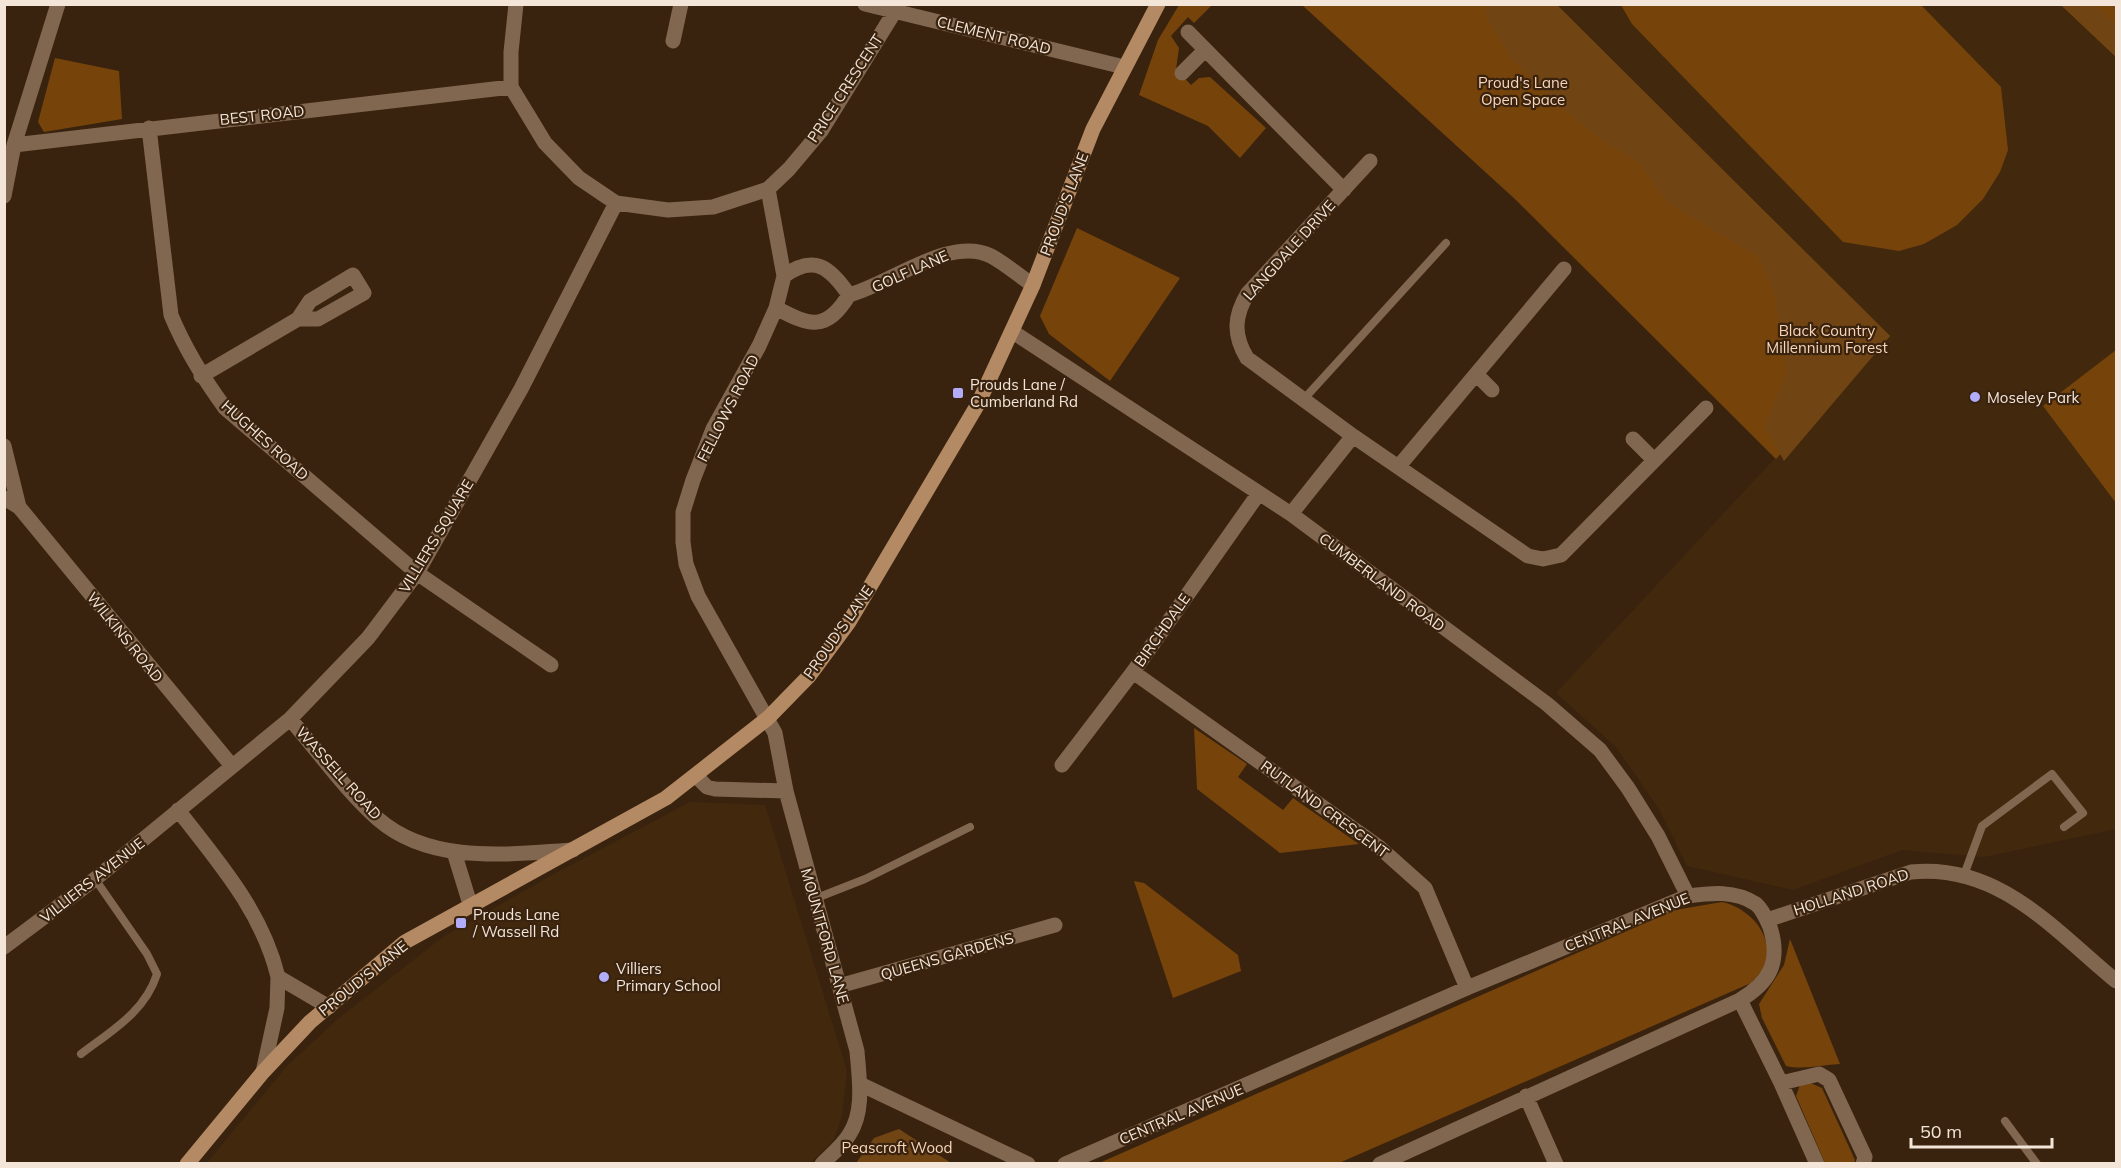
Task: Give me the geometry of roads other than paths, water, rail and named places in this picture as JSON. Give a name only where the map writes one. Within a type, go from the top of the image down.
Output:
[{"type":"street","points":[[4,196],[14,145],[58,4]]},
{"type":"street","name":"PRICE CRESCENT","points":[[516,4],[511,52],[512,87],[545,143],[564,165],[616,203],[668,210],[713,207],[768,189],[821,131],[895,10]]},
{"type":"street","points":[[673,41],[681,4]]},
{"type":"street","name":"CLEMENT ROAD","points":[[865,4],[1124,67]]},
{"type":"street","name":"PROUD'S LANE","points":[[186,1164],[263,1072],[310,1022],[405,942],[470,904],[635,817],[696,776],[768,718],[809,676],[849,622],[973,413],[1013,332],[1094,129],[1158,4]]},
{"type":"street","name":"LANGDALE DRIVE","points":[[1188,32],[1344,190]]},
{"type":"street","points":[[1182,73],[1205,50]]},
{"type":"street","name":"BEST ROAD","points":[[14,145],[512,87]]},
{"type":"street","name":"HUGHES ROAD","points":[[149,128],[171,315],[182,342],[201,376],[225,408],[417,573],[551,664]]},
{"type":"street","name":"LANGDALE DRIVE","points":[[1370,161],[1248,293],[1239,307],[1235,325],[1239,344],[1247,358],[1303,400],[1528,556],[1542,559],[1561,555],[1653,459],[1706,408]]},
{"type":"street","name":"FELLOWS ROAD","points":[[768,189],[783,276],[776,308],[759,346],[713,429],[683,512],[686,564],[698,596],[775,733],[786,791]]},
{"type":"street","name":"VILLIERS SQUARE","points":[[178,810],[290,719],[368,638],[417,573],[521,389],[616,203]]},
{"type":"street","name":"GOLF LANE","points":[[776,308],[800,321],[821,323],[841,309],[849,295],[867,290],[951,252],[967,249],[990,256],[1033,285]]},
{"type":"street","points":[[783,276],[802,266],[817,265],[839,280],[849,295]]},
{"type":"street","points":[[1399,466],[1564,269]]},
{"type":"street","points":[[201,376],[298,319]]},
{"type":"street","name":"CUMBERLAND ROAD","points":[[1013,332],[1291,514],[1547,704],[1600,750],[1628,788],[1658,836],[1688,896]]},
{"type":"street","points":[[1476,374],[1492,390]]},
{"type":"street","points":[[1291,514],[1353,436]]},
{"type":"street","points":[[1633,440],[1653,459]]},
{"type":"street","points":[[4,446],[19,507]]},
{"type":"street","name":"BIRCHDALE","points":[[1062,765],[1133,672],[1259,493]]},
{"type":"street","points":[[4,498],[19,507]]},
{"type":"street","name":"WILKINS ROAD","points":[[19,507],[232,766]]},
{"type":"street","name":"RUTLAND CRESCENT","points":[[1133,672],[1379,847],[1418,879],[1425,888],[1467,988]]},
{"type":"street","name":"WASSELL ROAD","points":[[290,719],[378,819],[415,840],[454,852],[512,854],[573,850]]},
{"type":"street","points":[[696,776],[707,786],[716,789],[786,791]]},
{"type":"street","name":"MOUNTFORD LANE","points":[[786,791],[856,1051],[860,1084],[858,1108],[849,1135],[822,1164]]},
{"type":"street","points":[[178,810],[246,899],[272,951],[278,977],[277,1008],[263,1072]]},
{"type":"street","name":"VILLIERS AVENUE","points":[[4,947],[95,879],[178,810]]},
{"type":"street","points":[[454,852],[470,904]]},
{"type":"street","name":"HOLLAND ROAD","points":[[1767,920],[1911,872],[1933,870],[1965,875],[1982,879],[2009,892],[2116,981]]},
{"type":"street","name":"CENTRAL AVENUE","points":[[1065,1164],[1467,988],[1688,896],[1716,892],[1739,896],[1757,905],[1767,920]]},
{"type":"street","points":[[1380,1164],[1740,1000],[1759,989],[1776,955],[1767,920]]},
{"type":"street","name":"QUEENS GARDENS","points":[[839,986],[1055,925]]},
{"type":"street","points":[[278,977],[329,1007]]},
{"type":"street","points":[[1740,1000],[1781,1083],[1817,1164]]},
{"type":"street","points":[[1781,1083],[1819,1074],[1829,1080],[1865,1157],[1863,1164]]},
{"type":"street","points":[[860,1084],[1028,1164]]},
{"type":"street","points":[[1526,1096],[1556,1164]]},
{"type":"lane","points":[[1303,400],[1446,243]]},
{"type":"lane","points":[[1965,875],[1982,826],[2052,774],[2082,813],[2064,827]]},
{"type":"lane","points":[[814,900],[865,879],[970,827]]},
{"type":"lane","points":[[81,1054],[138,1010],[157,974],[147,954],[95,879]]},
{"type":"lane","points":[[2005,1121],[2037,1164]]},
{"type":"place","name":"Prouds Lane / Cumberland Rd","points":[[958,393]]},
{"type":"place","name":"Moseley Park","points":[[1975,397]]},
{"type":"place","name":"Prouds Lane / Wassell Rd","points":[[461,923]]},
{"type":"place","name":"Villiers Primary School","points":[[604,977]]},
{"type":"park label","name":"Proud's Lane Open Space","points":[[1523,90]]},
{"type":"park label","name":"Black Country Millennium Forest","points":[[1827,338]]},
{"type":"park label","name":"Peascroft Wood","points":[[897,1147]]}]
